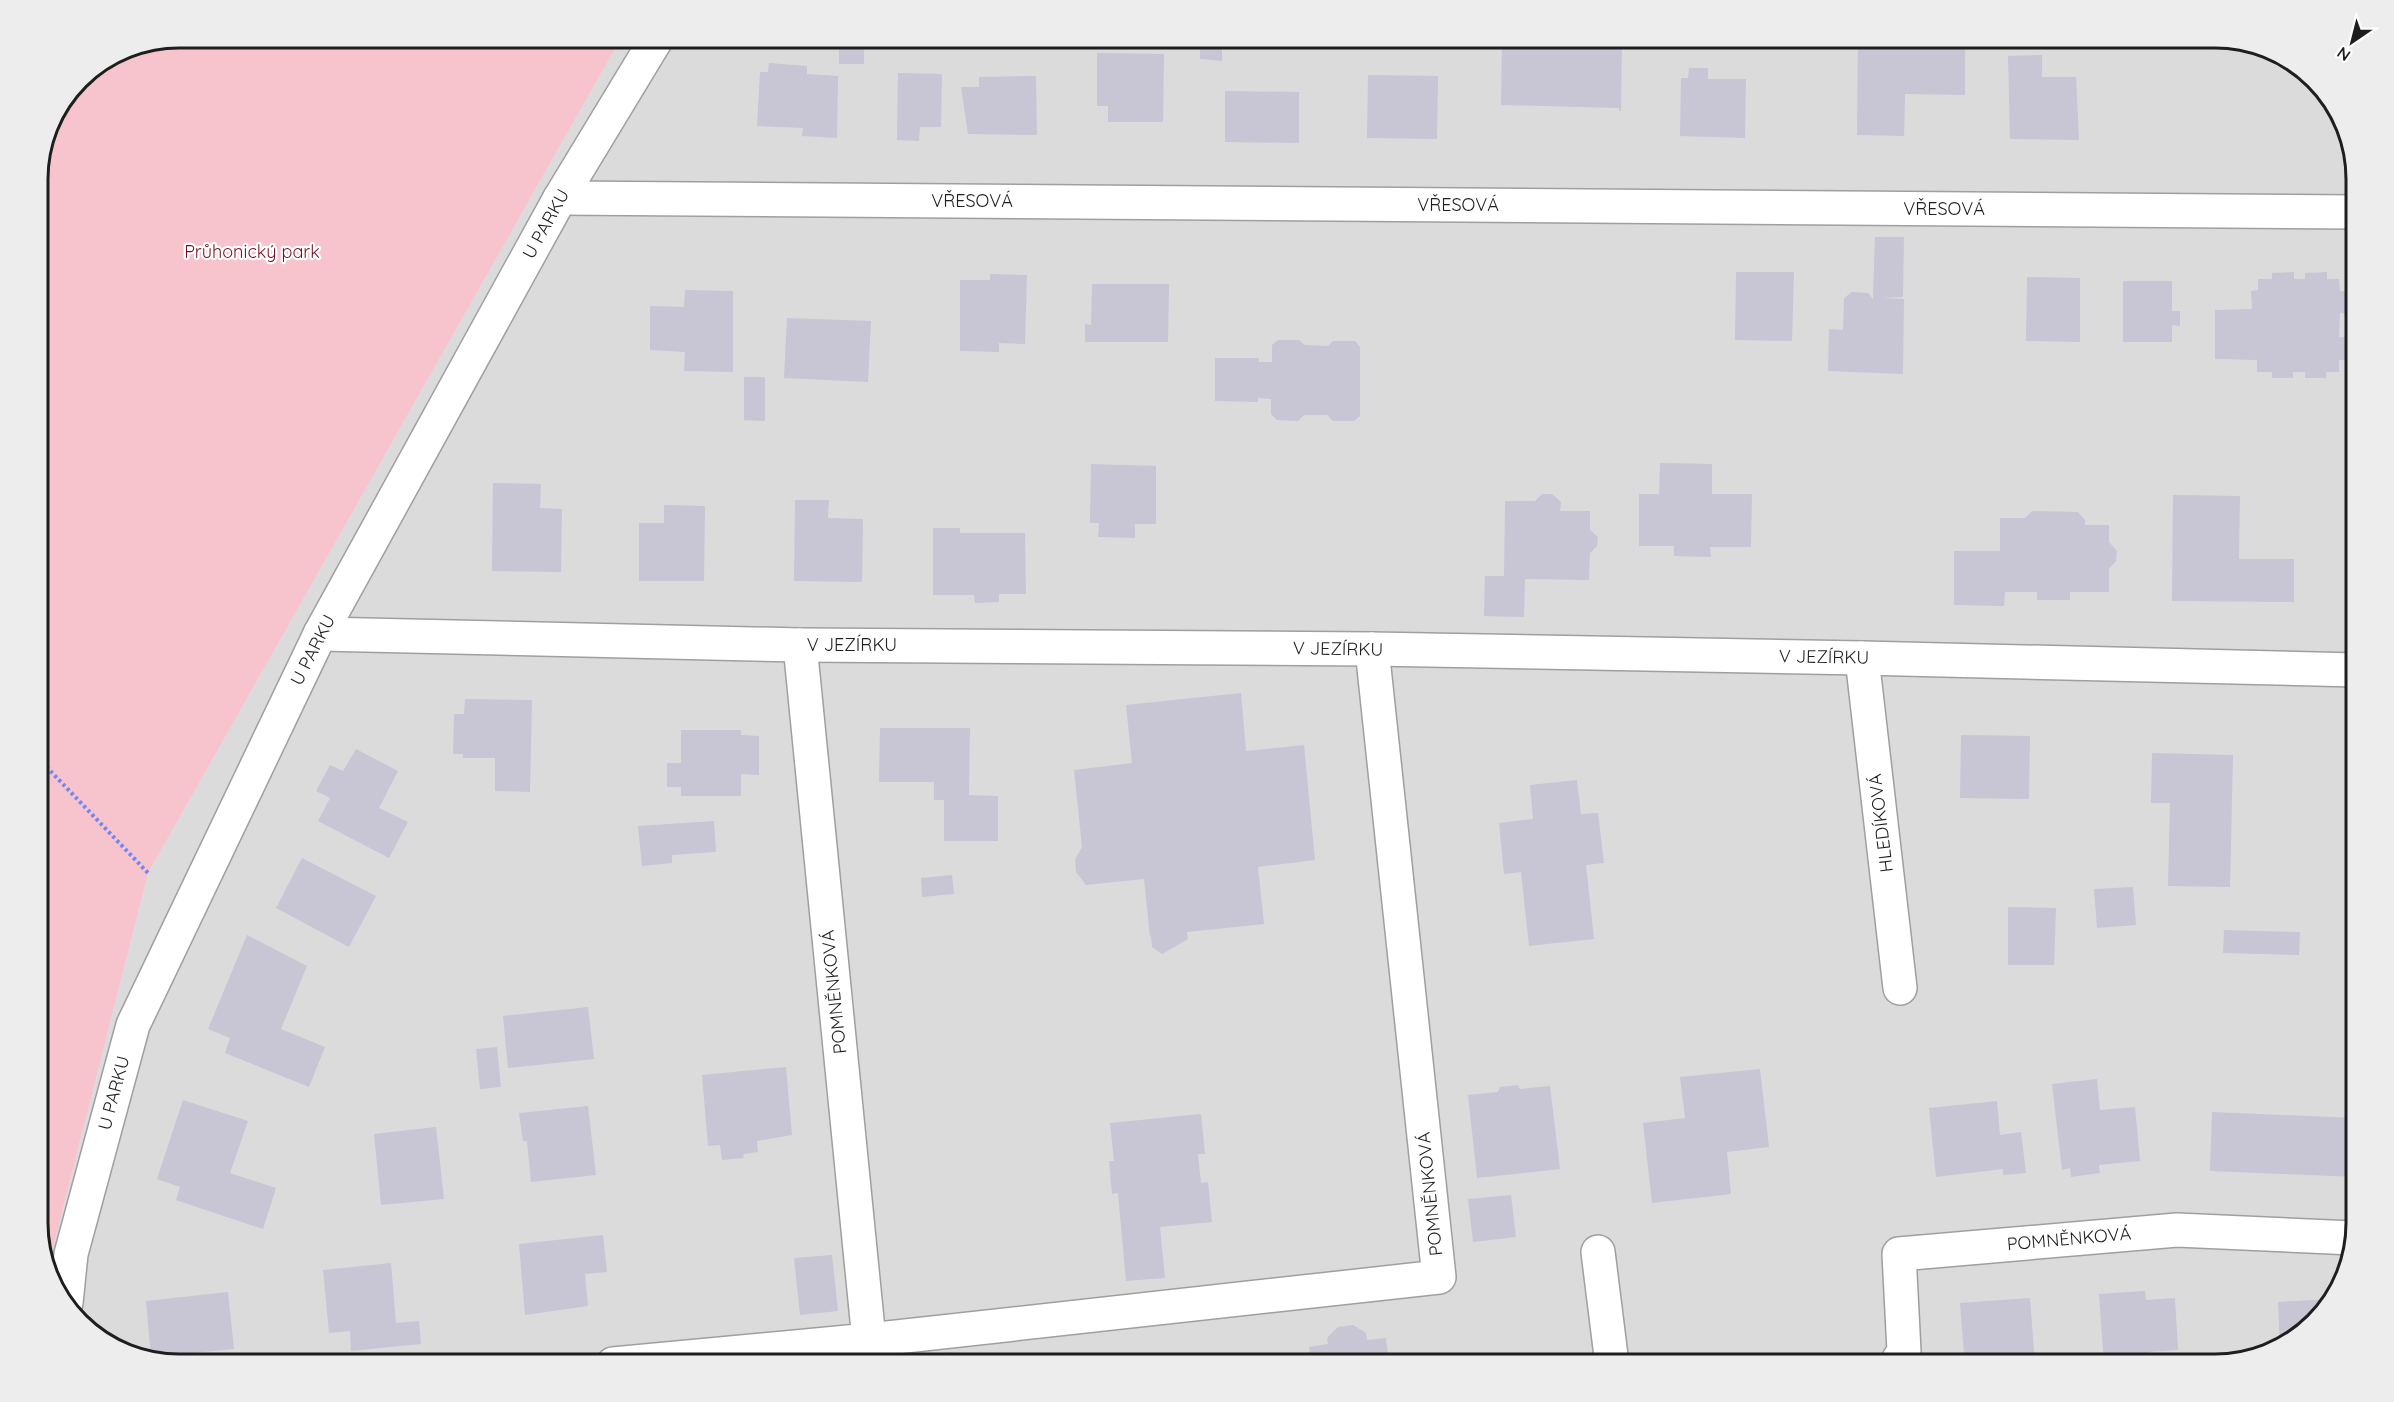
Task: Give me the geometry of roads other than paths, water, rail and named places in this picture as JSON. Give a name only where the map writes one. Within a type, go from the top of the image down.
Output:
[{"type":"street","name":"U PARKU","points":[[67,1291],[71,1254],[133,1025],[320,634],[560,198],[651,48]]},
{"type":"street","name":"VŘESOVÁ","points":[[560,198],[2346,212]]},
{"type":"street","name":"V JEZÍRKU","points":[[320,634],[800,645],[1372,649],[2346,670]]},
{"type":"street","name":"POMNĚNKOVÁ","points":[[800,645],[869,1340]]},
{"type":"street","name":"POMNĚNKOVÁ","points":[[726,1354],[1439,1277],[1372,649]]},
{"type":"street","name":"HLEDÍKOVÁ","points":[[1862,658],[1900,988]]},
{"type":"street","name":"POMNĚNKOVÁ","points":[[1902,1354],[1904,1351],[1899,1254],[2177,1230],[2345,1239]]},
{"type":"street","points":[[1598,1252],[1611,1354]]},
{"type":"park label","name":"Průhonický park","points":[[252,252]]}]
